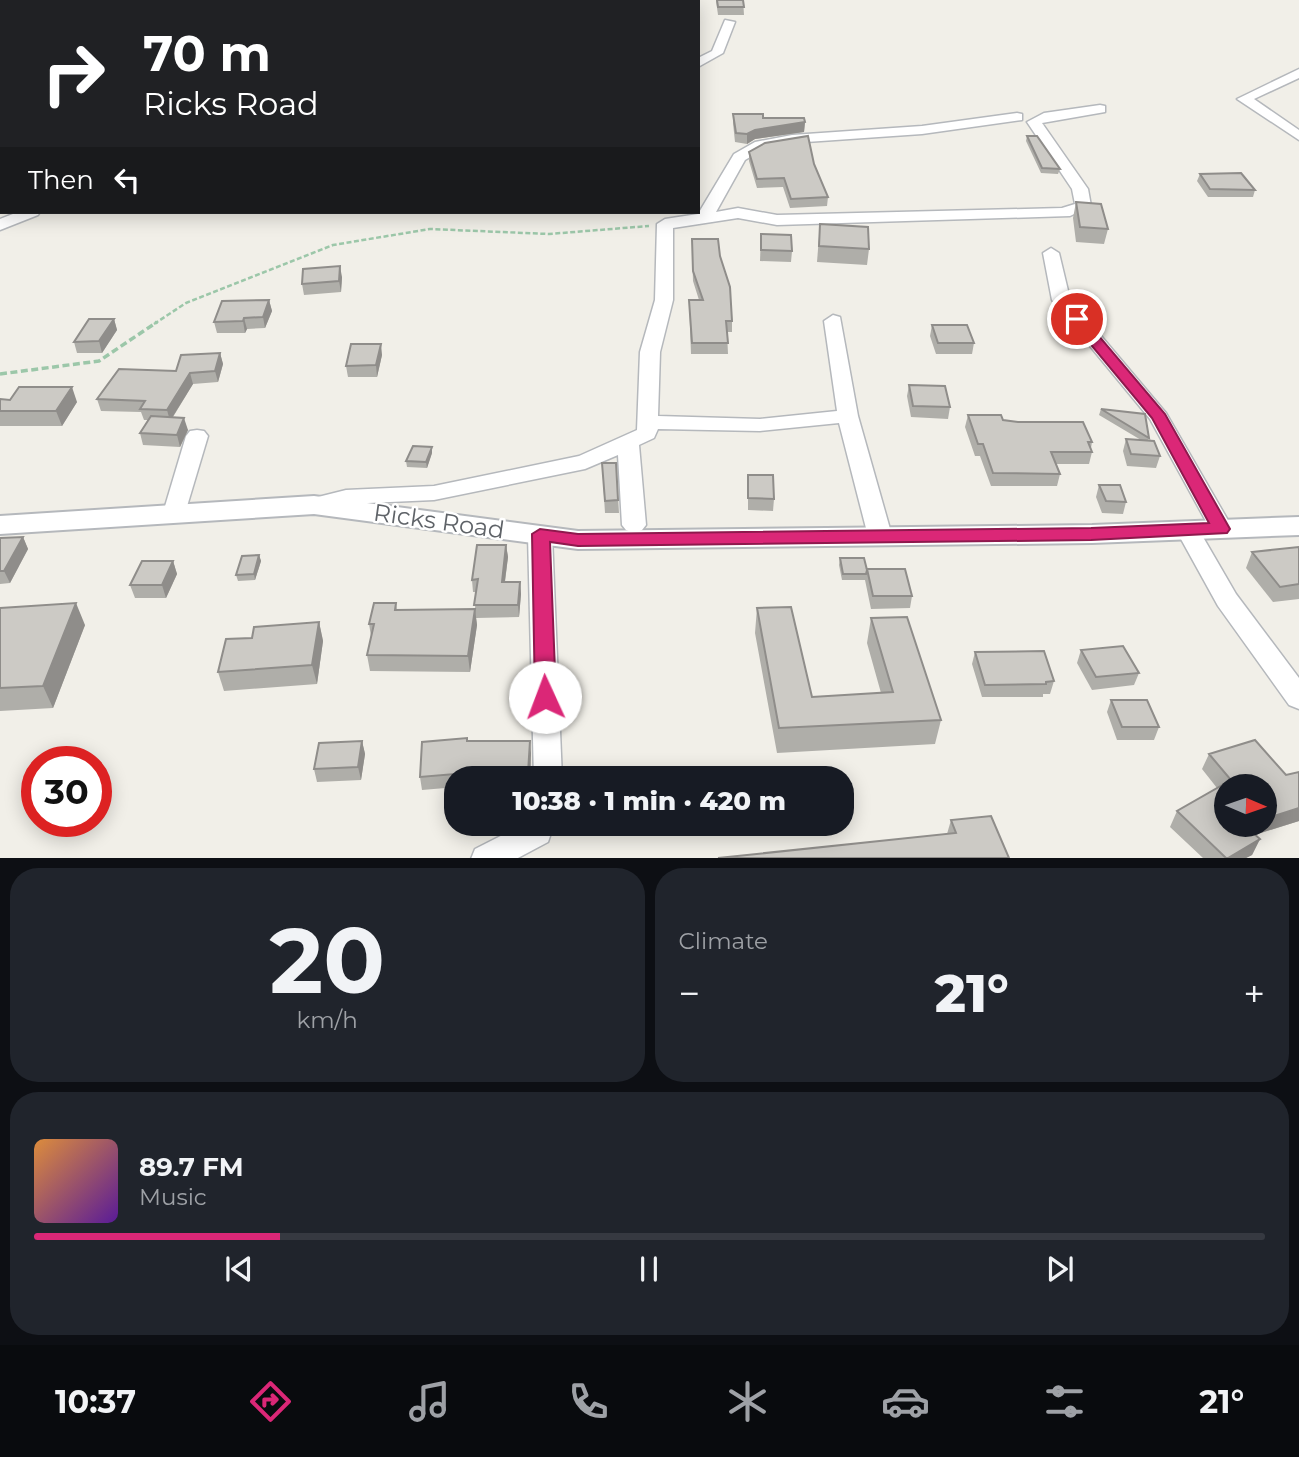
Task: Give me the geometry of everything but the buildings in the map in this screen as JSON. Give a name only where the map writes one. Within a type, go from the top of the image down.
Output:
[{"type":"street","points":[[3,0],[48,0]]},
{"type":"street","points":[[68,0],[76,0]]},
{"type":"street","points":[[700,62],[717,52],[729,22]]},
{"type":"street","points":[[1299,73],[1244,99],[1299,136]]},
{"type":"street","points":[[314,505],[346,497],[446,490],[585,462],[647,433],[650,352],[664,300],[665,224],[738,213],[777,220],[895,215],[1064,213],[1083,206],[1080,189],[1034,122],[1044,117],[1100,108]]},
{"type":"street","points":[[704,218],[739,157],[760,145],[792,139],[922,130],[1017,117]]},
{"type":"street","points":[[0,225],[27,214]]},
{"type":"street","points":[[1051,253],[1061,300],[1159,417],[1221,529]]},
{"type":"street","points":[[833,321],[848,416],[880,536]]},
{"type":"street","points":[[647,422],[760,425],[848,416]]},
{"type":"street","points":[[174,513],[197,436]]},
{"type":"street","points":[[628,442],[634,525]]},
{"type":"street","name":"Ricks Road","points":[[0,524],[314,505],[578,540],[1299,526]]},
{"type":"street","points":[[1188,530],[1227,600],[1299,698]]},
{"type":"street","points":[[540,534],[548,766]]},
{"type":"street","points":[[488,858],[529,836]]},
{"type":"path","points":[[0,374],[99,361],[186,303],[333,245],[430,229],[549,234],[665,224]]},
{"type":"route","points":[[545,697],[540,534],[578,540],[1091,534],[1221,529],[1159,417],[1077,319]]}]
